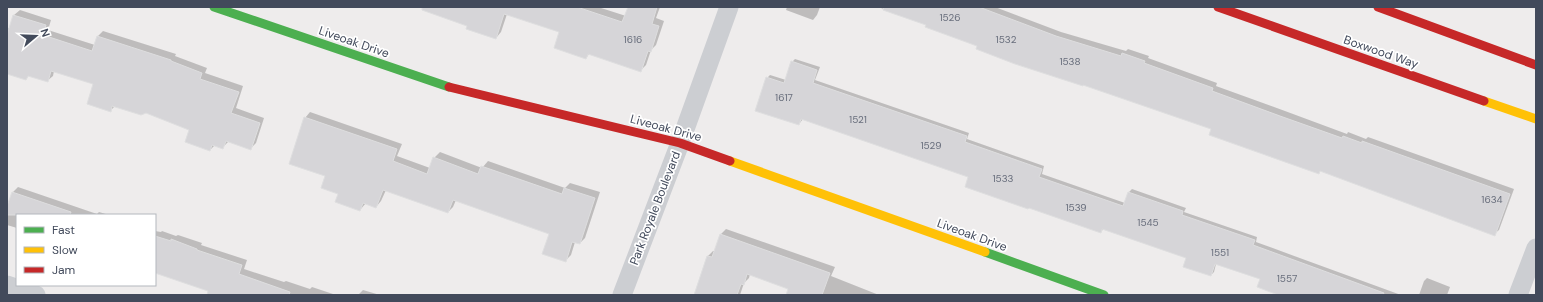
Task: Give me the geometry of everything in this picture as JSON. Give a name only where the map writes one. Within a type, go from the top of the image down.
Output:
[{"type":"main road","name":"Liveoak Drive","points":[[214,7],[445,86],[680,143],[1104,295]]},
{"type":"main road","name":"Boxwood Way","points":[[1218,7],[1536,119]]},
{"type":"main road","points":[[1378,7],[1536,65]]},
{"type":"street","name":"Park Royale Boulevard","points":[[622,295],[680,143],[729,7]]},
{"type":"street","points":[[1518,295],[1536,248]]},
{"type":"street","points":[[7,285],[36,295]]},
{"type":"building","points":[[422,7],[577,7],[622,22],[628,7],[657,7],[652,24],[659,26],[651,52],[648,51],[641,72],[588,54],[586,59],[554,48],[559,32],[504,14],[496,39],[466,29],[467,26],[422,10]]},
{"type":"building","points":[[884,7],[979,7],[1056,36],[1121,56],[1122,53],[1145,61],[1144,63],[1213,88],[1212,91],[1280,116],[1342,138],[1343,136],[1362,143],[1362,141],[1510,194],[1495,236],[1320,171],[1319,174],[1209,135],[1211,129],[1083,85],[1015,64],[976,49],[977,46],[925,27],[926,25],[883,10]]},
{"type":"building","points":[[13,15],[46,25],[43,35],[92,51],[97,36],[171,60],[202,73],[200,79],[239,92],[231,113],[260,123],[251,150],[226,141],[223,149],[212,145],[210,151],[185,142],[189,130],[146,113],[141,115],[112,106],[111,112],[87,104],[93,84],[51,71],[48,82],[28,76],[26,80],[7,74],[7,35]]},
{"type":"building","points":[[791,61],[817,70],[813,83],[967,136],[965,142],[1042,169],[1039,177],[1123,206],[1128,192],[1183,211],[1182,215],[1255,240],[1253,245],[1384,293],[1383,295],[1278,295],[1257,287],[1260,279],[1215,264],[1211,276],[1183,267],[1186,258],[1102,229],[1101,233],[965,187],[968,177],[801,119],[799,125],[755,111],[766,77],[784,83]]},
{"type":"building","points":[[304,117],[397,149],[393,161],[427,174],[433,157],[478,174],[481,166],[562,194],[564,188],[595,198],[580,244],[572,242],[566,262],[542,254],[549,234],[453,200],[448,213],[383,190],[376,208],[363,203],[360,211],[335,202],[338,194],[321,188],[325,176],[289,164]]},
{"type":"building","points":[[12,192],[71,212],[70,214],[7,215],[7,206]]},
{"type":"building","points":[[720,234],[830,273],[822,295],[786,295],[788,289],[747,274],[744,285],[741,284],[737,295],[694,295],[707,256],[712,257]]},
{"type":"building","points":[[156,236],[171,241],[171,239],[197,250],[242,265],[239,274],[290,292],[289,295],[207,295],[208,291],[156,273]]},
{"type":"traffic: fast","points":[[214,7],[449,87]]},
{"type":"traffic: fast","points":[[985,252],[1104,295]]},
{"type":"traffic: slow","points":[[1484,101],[1536,119]]},
{"type":"traffic: slow","points":[[730,161],[985,252]]},
{"type":"traffic: jam","points":[[1218,7],[1484,101]]},
{"type":"traffic: jam","points":[[1378,7],[1536,65]]},
{"type":"traffic: jam","points":[[449,87],[680,143],[730,161]]}]
